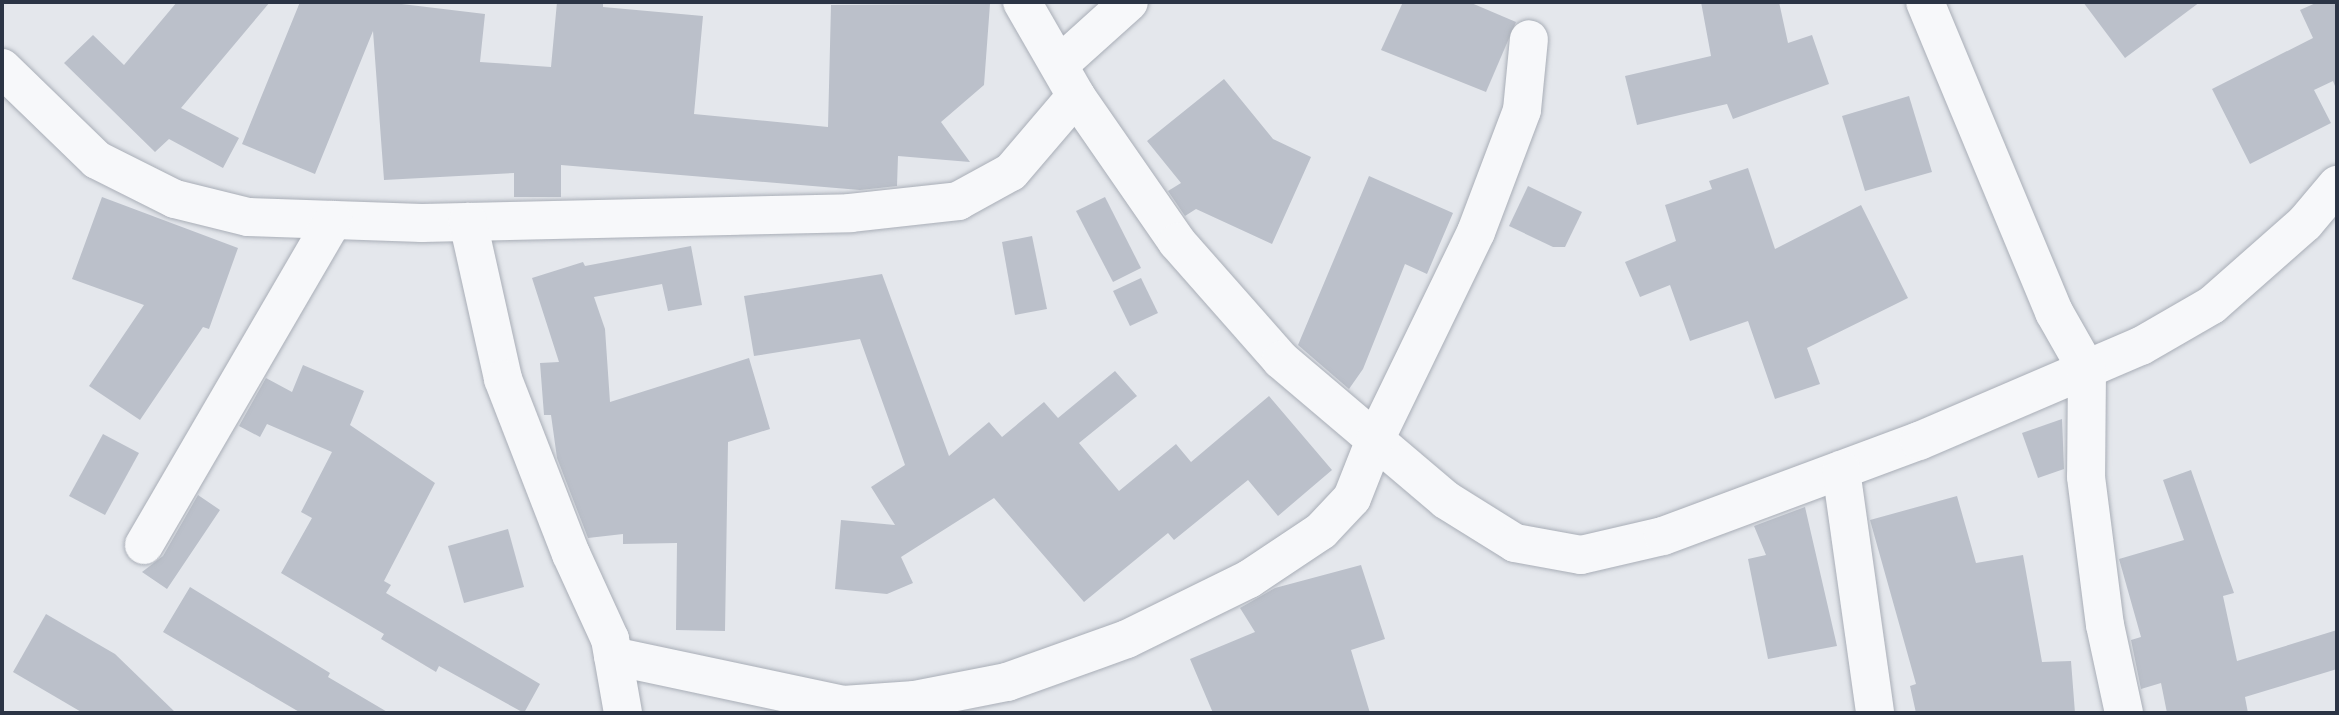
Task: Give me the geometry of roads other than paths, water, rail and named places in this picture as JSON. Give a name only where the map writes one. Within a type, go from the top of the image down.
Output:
[{"type":"street","points":[[1022,2],[1068,80],[1177,242],[1281,360],[1446,500],[1515,543],[1581,555],[1663,536],[1840,470],[2141,346],[2212,305],[2336,196]]},
{"type":"street","points":[[2,68],[97,160],[175,200],[248,217],[468,222],[850,213],[958,201],[1011,172],[1068,80],[1129,2]]},
{"type":"street","points":[[1925,2],[2054,312],[2087,370],[2086,477],[2105,625],[2124,713]]},
{"type":"street","points":[[613,656],[843,705],[915,700],[1007,682],[1127,639],[1249,579],[1321,531],[1352,498],[1375,440],[1476,232],[1522,110],[1529,39]]},
{"type":"street","points":[[144,545],[333,220]]},
{"type":"street","points":[[468,222],[503,379],[613,656],[623,713]]},
{"type":"street","points":[[1840,470],[1875,713]]}]
